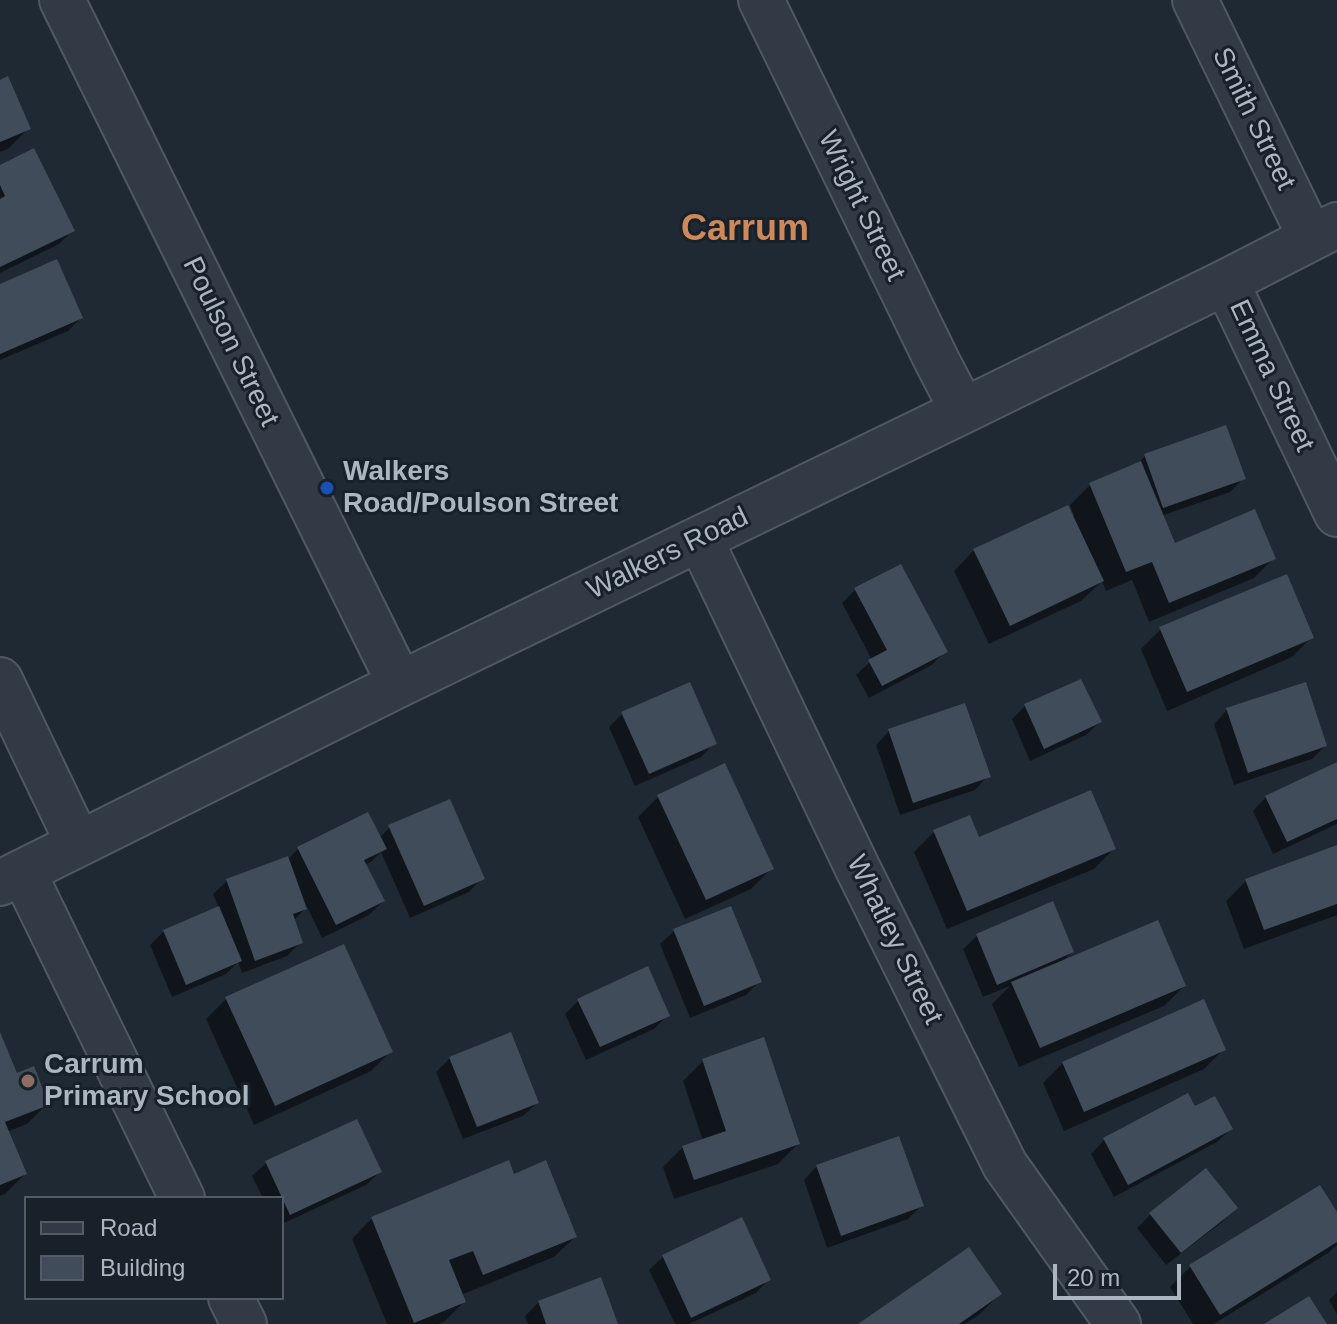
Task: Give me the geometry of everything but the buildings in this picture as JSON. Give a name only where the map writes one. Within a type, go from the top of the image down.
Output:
[{"type":"street","name":"Poulson Street","points":[[62,0],[400,684]]},
{"type":"street","name":"Wright Street","points":[[761,0],[963,411]]},
{"type":"street","name":"Smith Street","points":[[1195,0],[1324,231]]},
{"type":"street","name":"Walkers Road","points":[[12,878],[1324,231]]},
{"type":"street","name":"Emma Street","points":[[1226,282],[1337,514]]},
{"type":"street","name":"Whatley Street","points":[[700,539],[858,869],[1005,1165],[1118,1324]]},
{"type":"street","points":[[0,680],[78,843]]},
{"type":"street","points":[[12,878],[181,1196]]},
{"type":"street","points":[[232,1300],[244,1324]]},
{"type":"place","name":"Walkers Road/Poulson Street","points":[[327,488]]},
{"type":"place","name":"Carrum Primary School","points":[[28,1081]]},
{"type":"district","name":"Carrum","points":[[745,230]]}]
